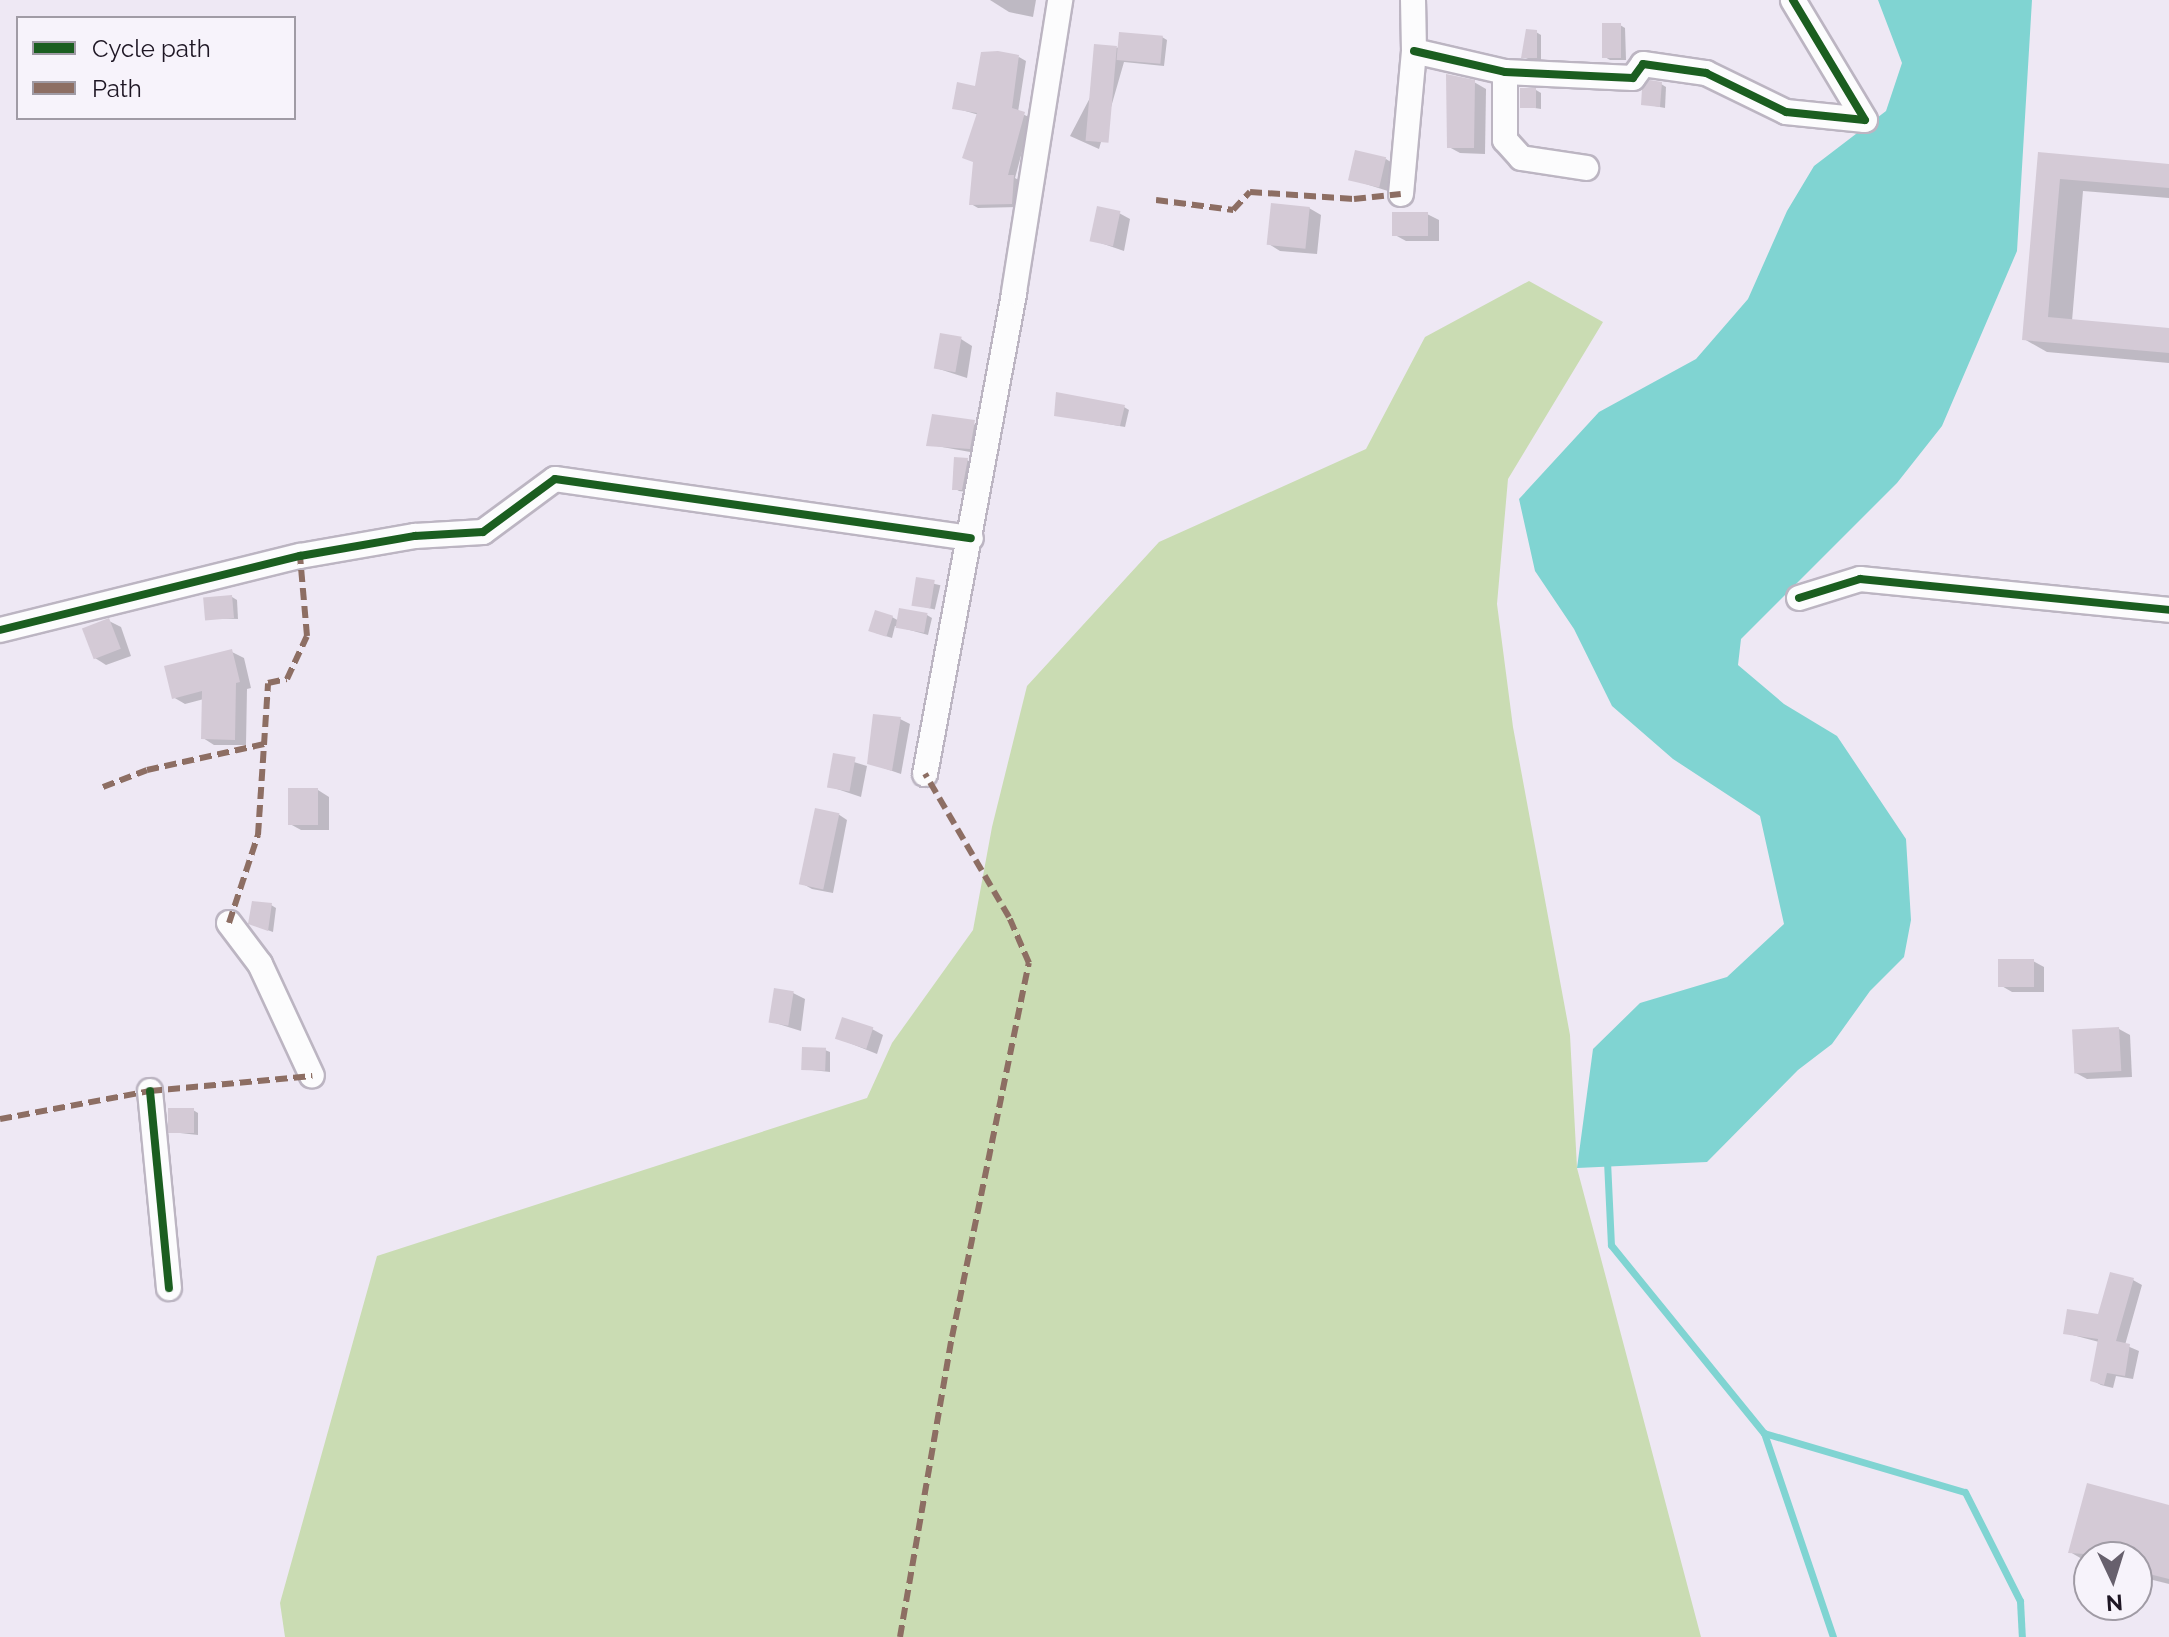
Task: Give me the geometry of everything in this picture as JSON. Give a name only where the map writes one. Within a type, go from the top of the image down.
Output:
[{"type":"street","points":[[925,774],[971,538],[1060,0]]},
{"type":"street","points":[[1401,194],[1414,51],[1413,0]]},
{"type":"street","points":[[1414,51],[1505,72],[1633,78],[1643,64],[1706,73],[1786,112],[1865,120],[1793,0]]},
{"type":"street","points":[[1505,72],[1505,140],[1521,158],[1586,168]]},
{"type":"street","points":[[0,630],[300,556],[415,536],[483,532],[555,479],[971,538]]},
{"type":"street","points":[[1799,598],[1860,579],[2169,610]]},
{"type":"street","points":[[229,923],[260,964],[312,1076]]},
{"type":"street","points":[[150,1091],[169,1288]]},
{"type":"shaded area","points":[[1878,0],[2032,0],[2017,251],[1942,426],[1897,483],[1741,639],[1738,665],[1784,704],[1837,736],[1906,839],[1911,920],[1904,957],[1870,991],[1832,1044],[1798,1070],[1707,1162],[1577,1168],[1593,1049],[1640,1003],[1727,977],[1784,924],[1760,816],[1673,759],[1612,706],[1574,629],[1535,571],[1519,499],[1599,412],[1696,359],[1748,299],[1787,211],[1814,166],[1886,111],[1902,63]]},
{"type":"shaded area","points":[[1529,281],[1603,322],[1508,479],[1497,604],[1513,727],[1570,1035],[1577,1168],[1701,1637],[285,1637],[280,1603],[377,1256],[867,1098],[892,1043],[973,930],[992,827],[1027,686],[1159,542],[1366,449],[1425,337]]},
{"type":"building","points":[[1602,23],[1621,23],[1621,58],[1602,58]]},
{"type":"building","points":[[1526,29],[1537,30],[1537,58],[1521,58]]},
{"type":"building","points":[[1119,32],[1163,36],[1160,64],[1117,60]]},
{"type":"building","points":[[1094,44],[1117,46],[1108,143],[1086,141]]},
{"type":"building","points":[[981,52],[1019,55],[1012,108],[1025,112],[1008,175],[1014,175],[1012,204],[969,205],[973,162],[962,158],[977,113],[952,109],[957,82],[975,86]]},
{"type":"building","points":[[1446,74],[1475,80],[1474,148],[1447,148]]},
{"type":"building","points":[[1650,80],[1662,82],[1660,107],[1641,105],[1642,89]]},
{"type":"building","points":[[1520,88],[1536,88],[1536,108],[1520,108]]},
{"type":"building","points":[[1355,150],[1386,157],[1379,187],[1348,180]]},
{"type":"building","points":[[2038,152],[2169,164],[2169,188],[2060,179],[2048,317],[2169,328],[2169,353],[2022,340]]},
{"type":"building","points":[[1271,203],[1310,207],[1305,249],[1267,245]]},
{"type":"building","points":[[1097,206],[1120,211],[1113,246],[1090,241]]},
{"type":"building","points":[[1392,212],[1428,212],[1428,236],[1392,236]]},
{"type":"building","points":[[940,333],[962,337],[955,372],[934,368]]},
{"type":"building","points":[[1056,392],[1125,405],[1120,426],[1054,416]]},
{"type":"building","points":[[932,414],[975,420],[970,449],[926,446]]},
{"type":"building","points":[[954,457],[968,458],[962,490],[952,490]]},
{"type":"building","points":[[916,577],[935,580],[930,609],[911,606]]},
{"type":"building","points":[[232,595],[234,618],[205,620],[203,598]]},
{"type":"building","points":[[899,608],[928,613],[924,633],[896,628]]},
{"type":"building","points":[[875,610],[893,616],[886,637],[868,631]]},
{"type":"building","points":[[109,618],[121,649],[94,659],[82,628]]},
{"type":"building","points":[[232,649],[240,682],[236,683],[235,740],[201,739],[202,691],[172,699],[164,666]]},
{"type":"building","points":[[873,714],[901,717],[892,771],[867,764]]},
{"type":"building","points":[[833,753],[856,757],[850,791],[827,787]]},
{"type":"building","points":[[288,788],[318,788],[318,825],[288,825]]},
{"type":"building","points":[[815,808],[839,813],[823,889],[799,884]]},
{"type":"building","points":[[252,901],[272,903],[268,931],[248,924]]},
{"type":"building","points":[[1998,959],[2034,959],[2034,987],[1998,987]]},
{"type":"building","points":[[774,988],[794,991],[788,1026],[769,1023]]},
{"type":"building","points":[[842,1017],[873,1027],[866,1049],[835,1039]]},
{"type":"building","points":[[2119,1027],[2121,1071],[2074,1073],[2072,1029]]},
{"type":"building","points":[[802,1047],[826,1048],[825,1071],[801,1070]]},
{"type":"building","points":[[168,1108],[194,1108],[194,1133],[168,1133]]},
{"type":"building","points":[[2110,1272],[2134,1278],[2116,1341],[2130,1344],[2125,1376],[2107,1373],[2104,1385],[2090,1381],[2098,1339],[2063,1334],[2067,1309],[2098,1314]]},
{"type":"building","points":[[2087,1483],[2169,1505],[2169,1579],[2153,1575],[2153,1541],[2073,1541],[2073,1553],[2068,1553]]},
{"type":"waterway","points":[[1607,1161],[1611,1245],[1764,1433],[1833,1637]]},
{"type":"waterway","points":[[1764,1433],[1965,1492],[2020,1601],[2022,1637]]},
{"type":"marked path","points":[[1156,200],[1233,210],[1250,192],[1354,199],[1401,194]]},
{"type":"marked path","points":[[229,923],[258,835],[268,683],[287,679],[307,636],[300,556]]},
{"type":"marked path","points":[[103,787],[147,770],[264,744]]},
{"type":"marked path","points":[[900,1637],[952,1337],[1029,963],[1009,917],[925,774]]},
{"type":"marked path","points":[[0,1119],[150,1091],[312,1076]]},
{"type":"cycle path","points":[[1414,51],[1505,72],[1633,78],[1643,64],[1706,73],[1786,112],[1865,120],[1793,0]]},
{"type":"cycle path","points":[[0,630],[300,556],[415,536],[483,532],[555,479],[971,538]]},
{"type":"cycle path","points":[[1799,598],[1860,579],[2169,610]]},
{"type":"cycle path","points":[[150,1091],[169,1288]]}]
